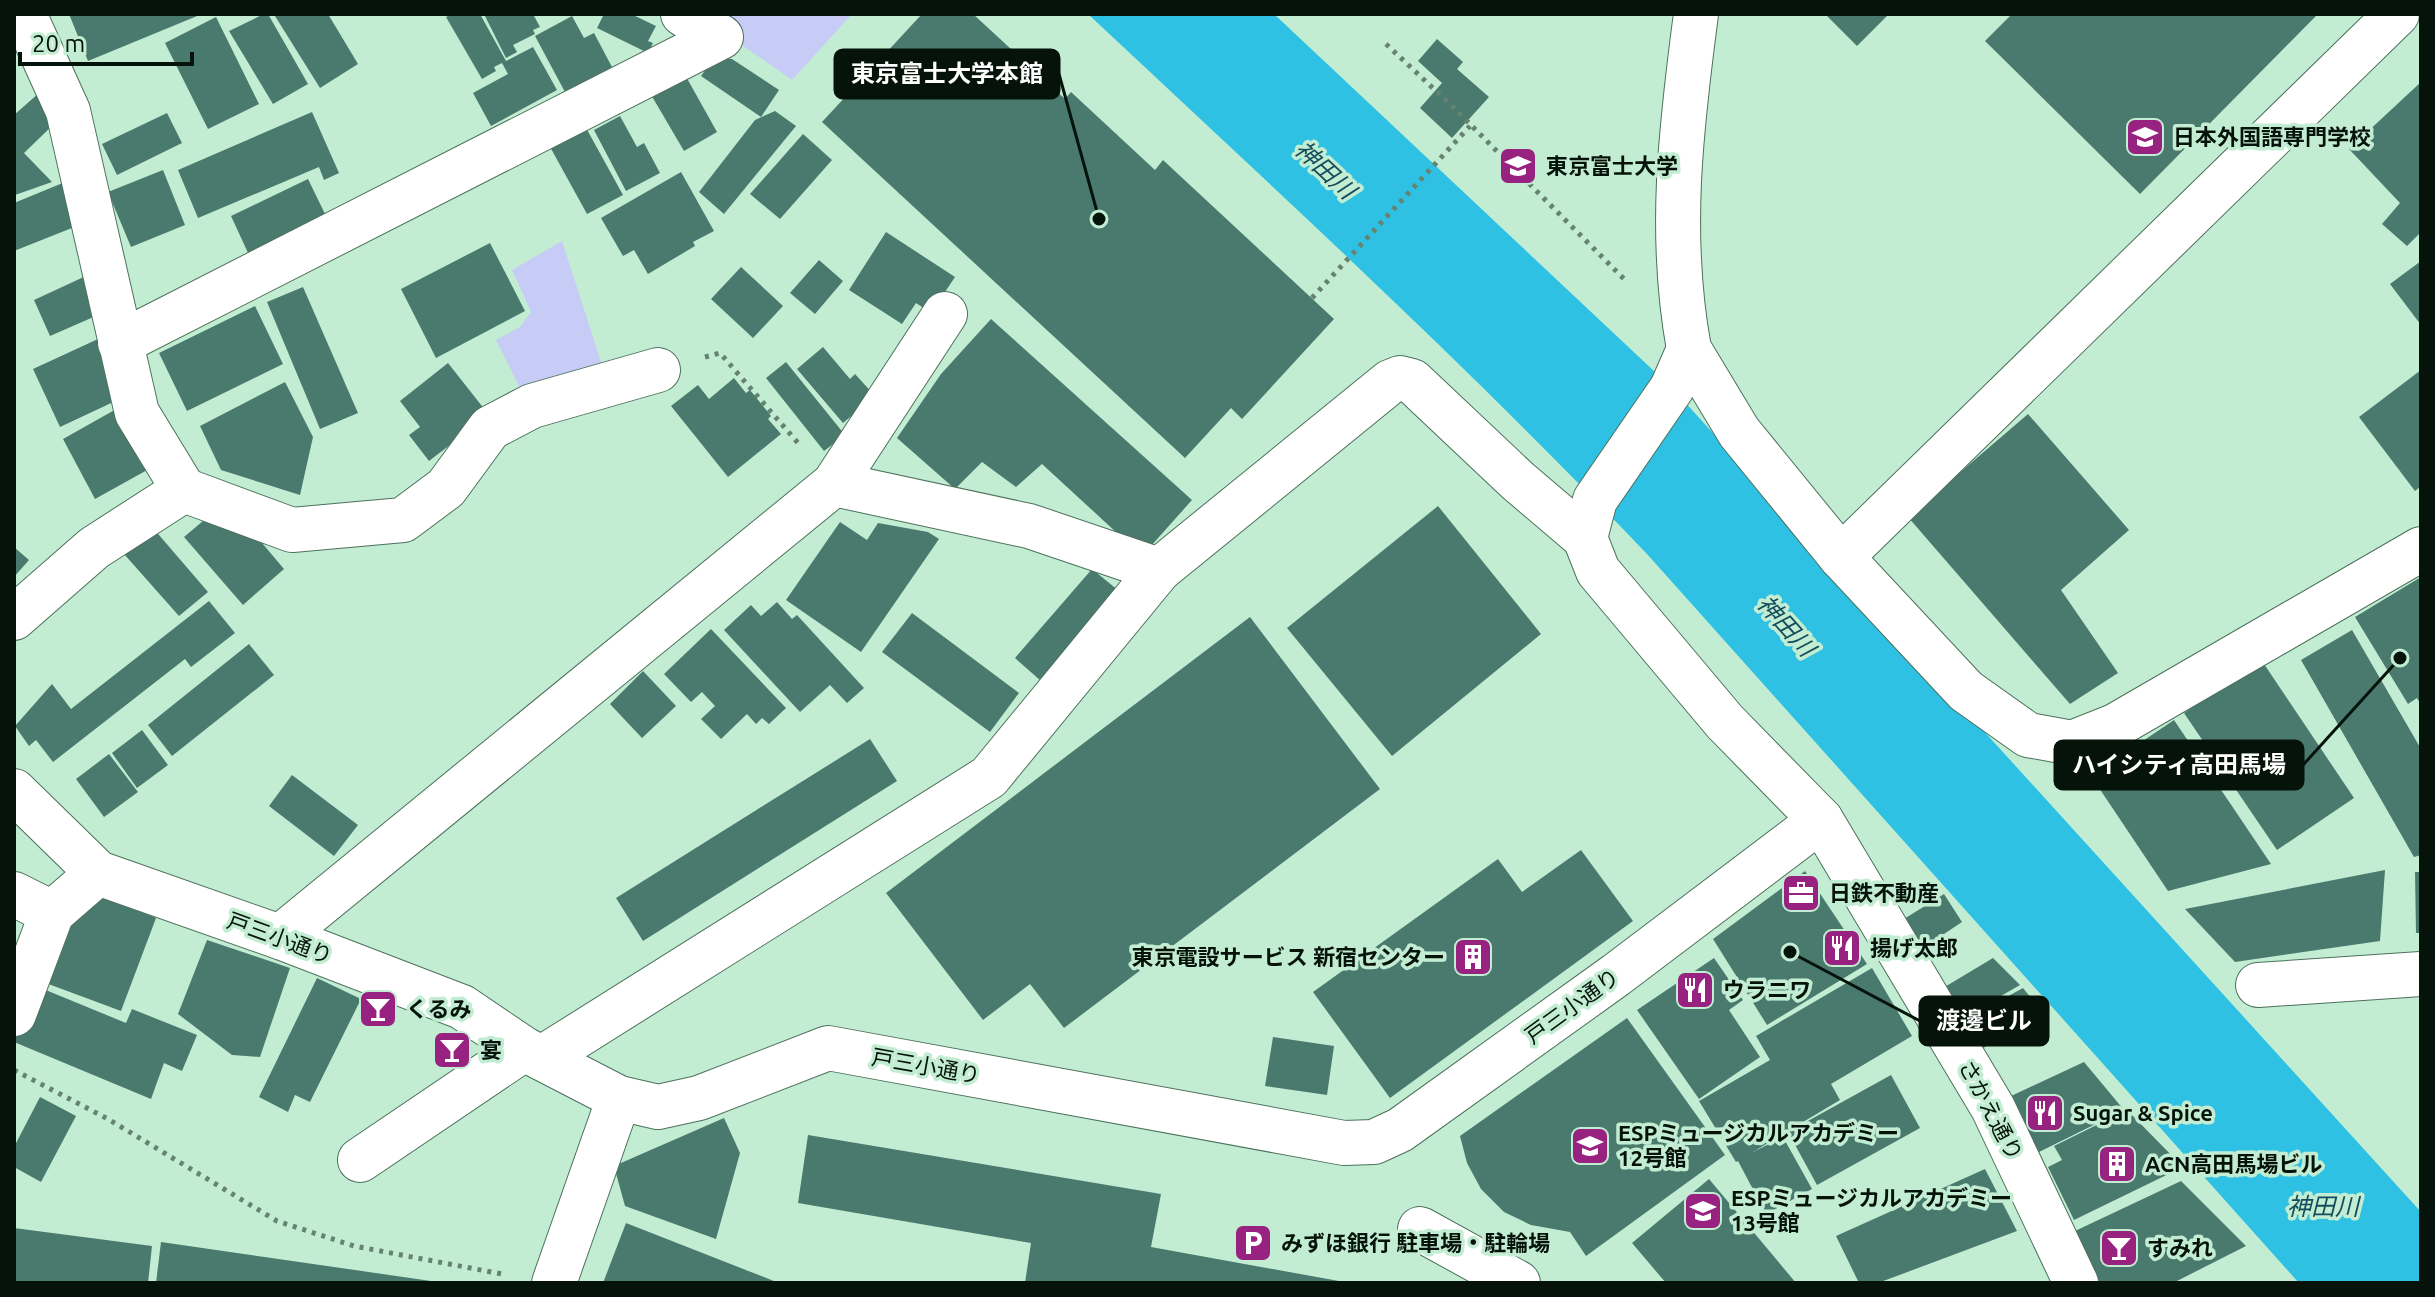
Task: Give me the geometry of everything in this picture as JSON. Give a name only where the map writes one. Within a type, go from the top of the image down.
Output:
[{"type":"street","points":[[24,14],[68,111],[137,413],[184,490],[292,530],[403,520],[446,488],[490,428],[532,406],[658,370]]},
{"type":"street","points":[[120,343],[721,37],[683,14]]},
{"type":"street","points":[[360,1160],[989,777],[1159,570],[1390,382],[1400,378],[1412,381],[1518,481],[1590,519],[1681,368],[1677,250],[1679,175],[1683,112],[1696,14]]},
{"type":"street","points":[[1841,557],[2397,14]]},
{"type":"street","points":[[280,937],[834,484],[945,314]]},
{"type":"street","points":[[1681,368],[1739,432],[1841,557],[1966,691],[2028,735],[2072,743],[2115,726],[2421,549]]},
{"type":"street","points":[[834,484],[1029,526],[1159,570]]},
{"type":"street","points":[[14,618],[94,548],[184,490]]},
{"type":"street","name":"さかえ通り","points":[[1590,519],[1598,571],[1725,722],[1821,820],[1993,1108],[2076,1283]]},
{"type":"street","name":"戸三小通り","points":[[14,791],[98,873],[280,937],[462,1007],[533,1054],[619,1098],[658,1107],[699,1098],[828,1048],[1344,1143],[1374,1142],[1400,1130],[1616,975],[1821,820]]},
{"type":"street","points":[[14,1014],[33,904],[98,873]]},
{"type":"street","points":[[2258,985],[2421,974]]},
{"type":"street","points":[[554,1283],[619,1098]]},
{"type":"street","points":[[1420,1229],[1518,1283]]},
{"type":"path","points":[[1386,44],[1624,280],[1681,302]]},
{"type":"path","points":[[1312,298],[1470,126]]},
{"type":"path","points":[[658,370],[720,353],[834,484]]},
{"type":"path","points":[[14,1070],[108,1119],[277,1221],[354,1246],[503,1275]]},
{"type":"shaded area","points":[[724,14],[852,14],[792,80],[739,43],[745,32],[722,18]]},
{"type":"shaded area","points":[[562,241],[602,365],[522,392],[496,340],[520,327],[531,312],[512,270]]},
{"type":"water","name":"神田川","points":[[1088,14],[1274,14],[1672,388],[2421,1212],[2421,1283],[2299,1283],[1647,554],[1441,347]]},
{"type":"building","points":[[69,14],[202,14],[88,61]]},
{"type":"building","points":[[268,14],[308,84],[273,104],[229,31]]},
{"type":"building","points":[[328,14],[358,64],[320,88],[275,16]]},
{"type":"building","points":[[452,14],[480,14],[506,61],[533,47],[557,90],[491,126],[473,93],[508,74],[502,63],[494,67],[496,71],[482,79],[446,17]]},
{"type":"building","points":[[484,14],[533,14],[540,27],[533,30],[535,34],[513,45],[517,52],[506,58]]},
{"type":"building","points":[[604,14],[631,14],[656,26],[648,41],[653,43],[648,53],[597,28]]},
{"type":"building","points":[[922,14],[973,14],[1065,99],[1071,92],[1155,170],[1163,160],[1334,319],[1242,419],[1231,408],[1185,458],[822,122]]},
{"type":"building","points":[[1825,14],[1889,14],[1857,46]]},
{"type":"building","name":"日本外国語専門学校","points":[[2012,14],[2318,14],[2140,194],[1985,41]]},
{"type":"building","points":[[572,16],[584,38],[594,33],[612,67],[565,92],[535,36]]},
{"type":"building","points":[[216,17],[259,104],[208,129],[165,43]]},
{"type":"building","points":[[1437,39],[1463,62],[1457,69],[1489,97],[1452,138],[1420,108],[1442,83],[1418,61]]},
{"type":"building","points":[[715,57],[732,59],[779,90],[761,117],[701,76]]},
{"type":"building","points":[[684,73],[717,132],[684,151],[650,93]]},
{"type":"building","points":[[2421,82],[2421,232],[2407,246],[2382,224],[2400,203],[2349,149]]},
{"type":"building","points":[[39,93],[54,124],[24,153],[52,182],[15,195],[14,115]]},
{"type":"building","points":[[775,111],[796,126],[724,214],[699,192],[755,120]]},
{"type":"building","points":[[312,112],[339,173],[324,180],[319,167],[198,218],[178,170]]},
{"type":"building","points":[[167,113],[182,143],[117,175],[102,144]]},
{"type":"building","points":[[620,116],[637,147],[644,143],[660,173],[626,191],[594,130]]},
{"type":"building","points":[[585,126],[623,195],[587,214],[549,145]]},
{"type":"building","points":[[803,134],[832,160],[780,219],[750,194]]},
{"type":"building","points":[[163,170],[185,225],[131,247],[108,192]]},
{"type":"building","points":[[681,172],[714,231],[648,274],[634,250],[623,256],[601,218]]},
{"type":"building","points":[[308,179],[327,218],[249,255],[231,216]]},
{"type":"building","points":[[70,180],[87,222],[14,251],[14,203]]},
{"type":"building","points":[[886,232],[955,277],[931,313],[916,303],[902,324],[849,290]]},
{"type":"building","points":[[490,243],[525,311],[436,358],[401,289]]},
{"type":"building","points":[[819,260],[843,281],[815,314],[790,293]]},
{"type":"building","points":[[2421,261],[2421,325],[2390,284]]},
{"type":"building","points":[[741,267],[783,306],[753,338],[711,299]]},
{"type":"building","points":[[88,275],[105,312],[50,336],[34,300]]},
{"type":"building","points":[[303,287],[358,413],[320,429],[267,302]]},
{"type":"building","points":[[255,306],[283,364],[187,411],[159,353]]},
{"type":"building","points":[[991,319],[1192,500],[1142,556],[1042,464],[1016,487],[982,462],[955,489],[897,438],[941,374]]},
{"type":"building","points":[[98,339],[124,397],[60,427],[33,369]]},
{"type":"building","points":[[823,347],[850,379],[855,374],[875,396],[843,423],[797,369]]},
{"type":"building","points":[[786,362],[845,435],[824,451],[766,378]]},
{"type":"building","points":[[448,363],[489,415],[429,461],[409,435],[420,427],[400,401]]},
{"type":"building","points":[[2421,370],[2421,486],[2415,491],[2359,417]]},
{"type":"building","points":[[734,378],[746,393],[750,390],[781,434],[728,477],[671,406],[698,385],[709,399]]},
{"type":"building","points":[[285,382],[313,437],[300,495],[221,470],[200,426]]},
{"type":"building","points":[[127,403],[149,469],[95,499],[63,439]]},
{"type":"building","points":[[2028,414],[2129,530],[2061,590],[2118,673],[2070,704],[1908,517]]},
{"type":"building","points":[[1438,506],[1541,634],[1392,756],[1287,628]]},
{"type":"building","points":[[216,510],[240,524],[253,540],[257,537],[284,569],[243,605],[184,537]]},
{"type":"building","points":[[840,522],[867,540],[878,523],[928,532],[939,539],[861,652],[786,600]]},
{"type":"building","points":[[153,528],[208,592],[179,616],[124,554]]},
{"type":"building","points":[[14,547],[29,560],[14,577]]},
{"type":"building","points":[[1092,569],[1119,591],[1041,681],[1015,658]]},
{"type":"building","points":[[2421,577],[2421,705],[2417,698],[2408,704],[2355,617]]},
{"type":"building","points":[[209,601],[235,633],[191,667],[185,659],[53,762],[36,740],[29,746],[15,726],[52,684],[71,709]]},
{"type":"building","points":[[777,602],[792,619],[797,615],[864,688],[847,703],[830,685],[800,712],[724,630],[751,605],[761,616]]},
{"type":"building","points":[[912,613],[1019,693],[990,732],[882,652]]},
{"type":"building","points":[[1250,617],[1380,789],[1064,1028],[1030,984],[983,1020],[886,893]]},
{"type":"building","points":[[711,629],[786,708],[769,724],[762,718],[756,724],[747,714],[721,739],[701,719],[715,706],[702,692],[691,702],[664,674]]},
{"type":"building","points":[[2352,630],[2421,749],[2421,855],[2414,857],[2301,660]]},
{"type":"building","points":[[249,644],[274,675],[172,756],[148,725]]},
{"type":"building","points":[[2262,661],[2354,798],[2277,850],[2184,713]]},
{"type":"building","points":[[643,671],[676,706],[642,738],[610,704]]},
{"type":"building","points":[[2174,720],[2271,864],[2168,891],[2091,776]]},
{"type":"building","points":[[142,730],[168,765],[137,788],[112,753]]},
{"type":"building","points":[[870,739],[897,781],[643,941],[616,898]]},
{"type":"building","points":[[109,754],[138,792],[104,817],[76,779]]},
{"type":"building","points":[[292,775],[358,825],[334,856],[269,806]]},
{"type":"building","name":"東京電設サービス 新宿センター","points":[[1581,850],[1633,921],[1390,1098],[1313,992],[1498,859],[1522,892]]},
{"type":"building","points":[[2385,870],[2380,941],[2235,962],[2185,909]]},
{"type":"building","points":[[1805,871],[1867,964],[1767,1025],[1713,939]]},
{"type":"building","points":[[2415,872],[2421,872],[2421,933],[2416,933]]},
{"type":"building","points":[[97,894],[156,918],[121,1011],[43,982],[62,922]]},
{"type":"building","points":[[1944,894],[1962,922],[1923,948],[1904,919]]},
{"type":"building","points":[[207,940],[290,968],[260,1057],[232,1055],[178,1014]]},
{"type":"building","points":[[1714,958],[1743,1000],[1729,1010],[1760,1057],[1699,1099],[1637,1010]]},
{"type":"building","points":[[1993,958],[2020,985],[1961,1019],[1943,988]]},
{"type":"building","points":[[1872,968],[1912,1036],[1831,1084],[1840,1100],[1753,1152],[1783,1137],[1812,1189],[1766,1214],[1738,1161],[1699,1101],[1770,1060],[1756,1036]]},
{"type":"building","points":[[317,978],[361,999],[310,1102],[295,1095],[288,1112],[259,1097]]},
{"type":"building","points":[[36,986],[126,1023],[132,1009],[197,1035],[182,1071],[164,1063],[151,1099],[14,1042]]},
{"type":"building","points":[[2023,988],[2043,1013],[1978,1051],[1961,1022]]},
{"type":"building","name":"ESPミュージカルアカデミー 12号館","points":[[1627,1018],[1725,1155],[1586,1256],[1570,1232],[1531,1225],[1504,1212],[1481,1189],[1467,1163],[1460,1136]]},
{"type":"building","points":[[1273,1037],[1334,1046],[1327,1095],[1265,1086]]},
{"type":"building","points":[[2084,1062],[2124,1110],[2039,1152],[2011,1096]]},
{"type":"building","points":[[1891,1075],[1920,1128],[1817,1185],[1788,1132]]},
{"type":"building","points":[[40,1097],[76,1116],[41,1182],[14,1167],[14,1147]]},
{"type":"building","name":"ACN高田馬場ビル","points":[[2127,1110],[2183,1167],[2074,1220],[2048,1167],[2062,1160],[2054,1146]]},
{"type":"building","points":[[724,1118],[740,1153],[716,1239],[625,1206],[614,1166]]},
{"type":"building","points":[[808,1135],[1161,1194],[1151,1247],[1350,1283],[1025,1283],[1031,1243],[798,1203]]},
{"type":"building","points":[[1985,1169],[2017,1231],[1878,1283],[1859,1283],[1836,1236]]},
{"type":"building","name":"ESPミュージカルアカデミー 13号館","points":[[1709,1179],[1796,1283],[1666,1283],[1632,1243]]},
{"type":"building","points":[[2181,1181],[2246,1246],[2173,1283],[2100,1283],[2075,1231]]},
{"type":"building","points":[[626,1223],[779,1283],[603,1283]]},
{"type":"building","points":[[14,1228],[152,1246],[148,1283],[14,1283]]},
{"type":"building","points":[[161,1242],[431,1281],[431,1283],[156,1283]]},
{"type":"place","name":"日本外国語専門学校","points":[[2145,137]]},
{"type":"place","name":"東京富士大学","points":[[1518,166]]},
{"type":"place","name":"東京富士大学本館","points":[[1099,219]]},
{"type":"place","name":"ハイシティ高田馬場","points":[[2400,658]]},
{"type":"place","name":"日鉄不動産","points":[[1801,893]]},
{"type":"place","name":"揚げ太郎","points":[[1842,948]]},
{"type":"place","name":"渡邊ビル","points":[[1790,952]]},
{"type":"place","name":"東京電設サービス 新宿センター","points":[[1473,957]]},
{"type":"place","name":"ウラニワ","points":[[1695,990]]},
{"type":"place","name":"くるみ","points":[[378,1009]]},
{"type":"place","name":"宴","points":[[452,1050]]},
{"type":"place","name":"Sugar & Spice","points":[[2045,1113]]},
{"type":"place","name":"ESPミュージカルアカデミー 12号館","points":[[1590,1146]]},
{"type":"place","name":"ACN高田馬場ビル","points":[[2117,1164]]},
{"type":"place","name":"ESPミュージカルアカデミー 13号館","points":[[1703,1211]]},
{"type":"place","name":"みずほ銀行 駐車場・駐輪場","points":[[1253,1243]]},
{"type":"place","name":"すみれ","points":[[2119,1248]]}]
